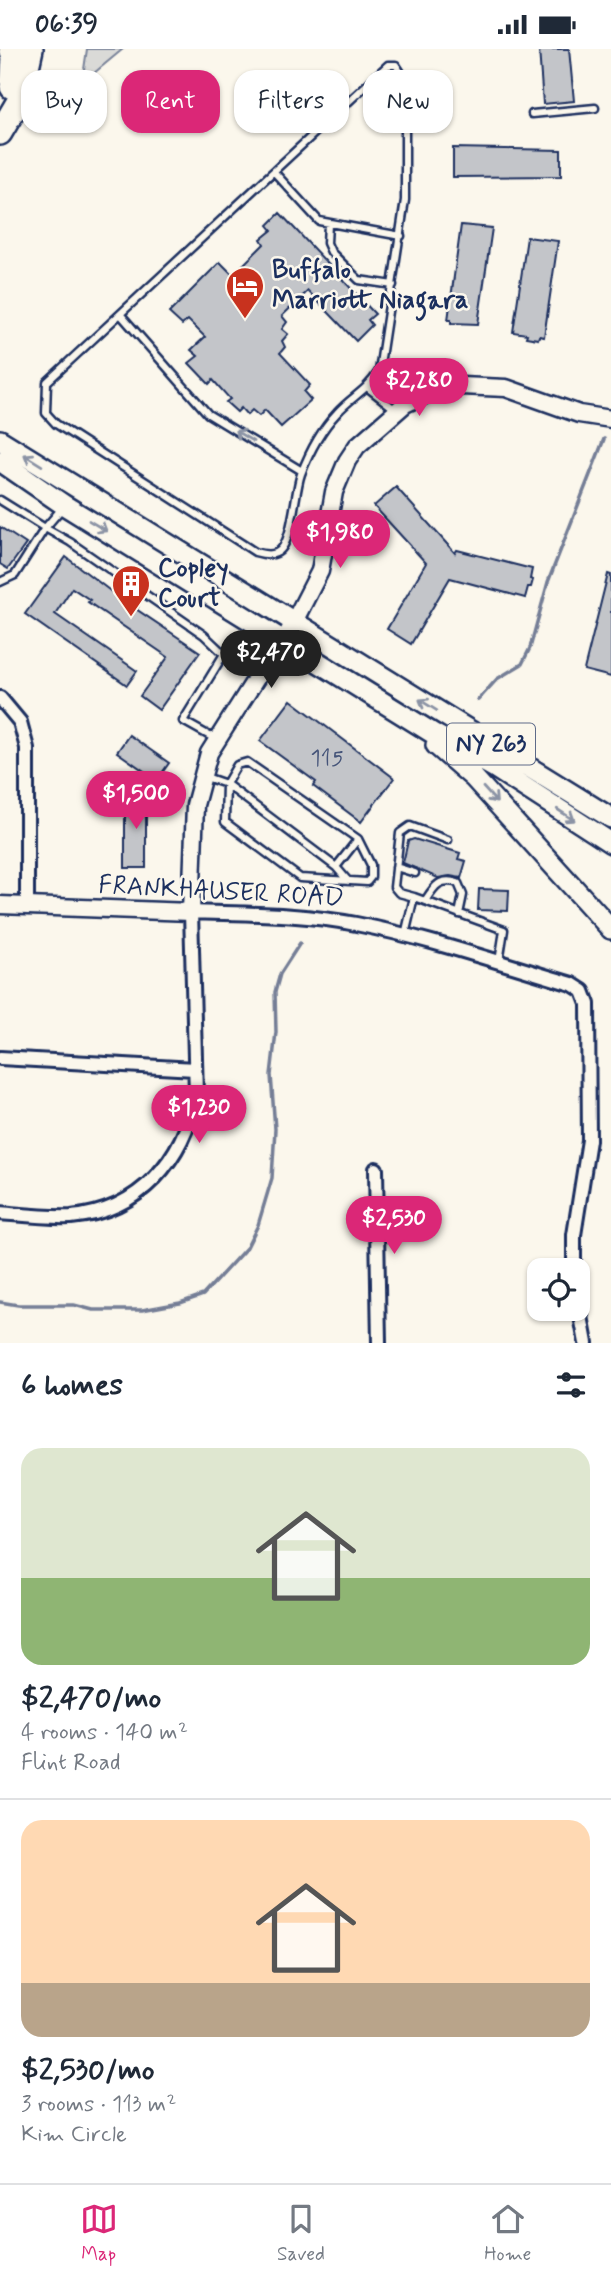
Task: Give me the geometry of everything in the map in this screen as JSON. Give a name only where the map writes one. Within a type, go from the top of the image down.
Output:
[{"type":"highway","points":[[0,116],[12,87],[14,58],[11,49]]},
{"type":"highway","points":[[0,132],[20,99],[31,49]]},
{"type":"main road","name":"NY 263","points":[[0,440],[611,818]]},
{"type":"main road","name":"NY 263","points":[[0,461],[64,505],[404,715],[495,768],[611,843]]},
{"type":"main road","points":[[404,715],[474,778],[611,929]]},
{"type":"street","points":[[0,1213],[68,1217],[87,1215],[114,1206],[139,1193],[166,1167],[185,1135],[196,1094],[191,912],[193,828],[201,776],[209,753],[269,657],[284,641],[320,571],[327,543],[330,510],[340,476],[358,446],[396,410],[418,398],[461,386],[495,386],[525,392],[579,414],[611,419]]},
{"type":"street","points":[[0,698],[20,722],[27,748],[27,907]]},
{"type":"street","name":"FRANKHAUSER ROAD","points":[[0,905],[324,919],[405,935],[572,984],[584,993],[588,1004],[589,1140],[574,1235],[574,1258]]},
{"type":"street","points":[[0,1058],[195,1069]]},
{"type":"street","points":[[376,1169],[379,1343]]},
{"type":"street","points":[[582,1321],[586,1343]]},
{"type":"lane","points":[[388,65],[396,65],[405,79],[405,200],[401,236],[379,371],[368,388],[337,413],[313,448],[293,499],[288,541],[280,552],[255,552],[56,424],[46,413],[47,382],[275,173],[388,65]]},
{"type":"lane","points":[[532,114],[595,108]]},
{"type":"lane","points":[[275,173],[318,221],[401,236]]},
{"type":"lane","points":[[328,223],[327,243],[331,252],[359,279],[393,285]]},
{"type":"lane","points":[[121,315],[208,414],[302,471]]},
{"type":"lane","points":[[368,388],[396,410]]},
{"type":"lane","points":[[0,500],[70,542],[204,635],[224,655],[183,720],[218,740]]},
{"type":"lane","points":[[0,582],[15,575],[45,528],[64,505]]},
{"type":"lane","points":[[247,762],[358,839],[372,865],[371,877],[367,882],[300,878],[225,822],[226,784],[237,765],[247,762]]},
{"type":"lane","points":[[201,776],[226,784],[335,867],[348,881]]},
{"type":"lane","points":[[448,840],[410,826],[400,833],[394,887],[399,893],[504,930],[499,963]]},
{"type":"lane","points":[[335,867],[358,839]]},
{"type":"lane","points":[[396,867],[415,873]]},
{"type":"lane","points":[[425,901],[436,884],[443,880],[457,883],[463,895],[459,913]]},
{"type":"lane","points":[[405,935],[414,897]]},
{"type":"shaded area","points":[[87,49],[123,49],[98,70],[84,70]]},
{"type":"building","points":[[539,49],[569,49],[574,101],[543,104]]},
{"type":"building","points":[[453,148],[561,150],[561,176],[453,177]]},
{"type":"building","name":"Buffalo Marriott Niagara","points":[[280,213],[375,314],[368,320],[372,325],[356,341],[308,291],[282,316],[287,322],[282,329],[288,334],[282,341],[285,347],[280,353],[310,385],[304,392],[311,400],[281,427],[265,410],[259,416],[252,410],[247,415],[241,408],[237,412],[226,402],[230,399],[213,380],[209,384],[189,363],[198,356],[191,350],[205,337],[188,320],[182,325],[169,313],[220,262],[233,275],[264,244],[261,239],[272,230],[268,225]]},
{"type":"building","points":[[461,225],[492,228],[478,324],[451,323],[451,320],[448,320]]},
{"type":"building","points":[[527,237],[558,241],[544,337],[539,336],[538,339],[513,332]]},
{"type":"building","points":[[396,487],[455,553],[457,550],[532,569],[530,579],[533,580],[525,598],[450,578],[411,644],[387,629],[426,563],[374,506]]},
{"type":"building","points":[[0,527],[26,544],[8,569],[0,564]]},
{"type":"building","points":[[66,557],[126,603],[128,601],[138,607],[136,609],[200,652],[159,710],[140,696],[168,657],[88,602],[90,600],[72,588],[55,614],[137,671],[127,685],[25,614]]},
{"type":"building","points":[[608,574],[611,575],[611,677],[584,670]]},
{"type":"building","points":[[291,700],[394,778],[361,822],[313,786],[316,782],[260,741]]},
{"type":"building","points":[[129,735],[169,763],[157,780],[117,752]]},
{"type":"building","points":[[125,795],[146,795],[146,868],[125,868]]},
{"type":"building","points":[[414,839],[460,853],[458,859],[466,861],[461,878],[438,878],[403,863],[408,841]]},
{"type":"building","points":[[479,889],[509,890],[508,911],[478,910]]},
{"type":"waterway","points":[[478,700],[497,679],[522,664],[530,648],[548,582],[604,439]]},
{"type":"waterway","points":[[0,1302],[18,1305],[74,1305],[93,1310],[142,1310],[180,1303],[203,1295],[247,1247],[258,1225],[272,1178],[275,1129],[271,1075],[276,1032],[275,992],[280,974],[300,943]]},
{"type":"place","name":"Buffalo Marriott Niagara","points":[[245,320]]},
{"type":"place","name":"Copley Court","points":[[131,618]]}]
